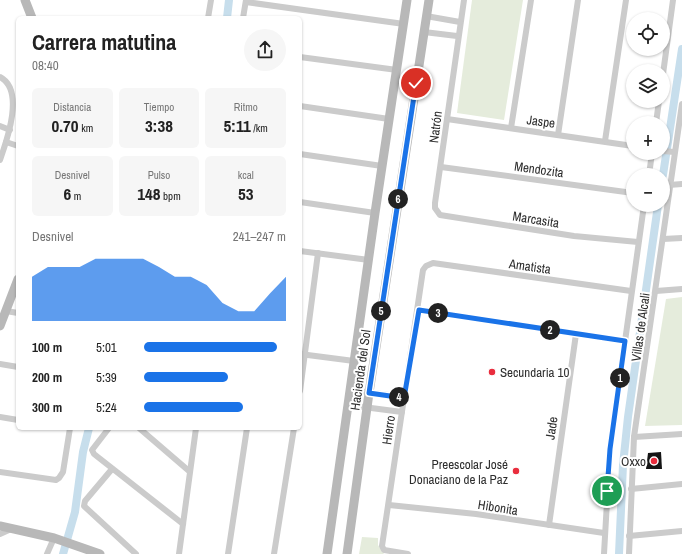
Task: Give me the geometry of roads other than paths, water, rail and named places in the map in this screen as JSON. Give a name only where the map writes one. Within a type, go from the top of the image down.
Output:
[{"type":"street","points":[[25,0],[31,16]]},
{"type":"street","points":[[208,16],[211,0]]},
{"type":"street","name":"Hacienda del Sol","points":[[327,554],[375,213],[407,0]]},
{"type":"street","name":"Hacienda del Sol","points":[[347,554],[369,393],[428,0]]},
{"type":"street","name":"Natrón","points":[[435,208],[457,36],[464,0]]},
{"type":"street","points":[[511,128],[531,0]]},
{"type":"street","points":[[558,135],[578,0]]},
{"type":"street","points":[[605,141],[626,0]]},
{"type":"street","points":[[664,64],[673,0]]},
{"type":"street","points":[[243,16],[246,1],[404,24]]},
{"type":"street","points":[[426,16],[460,22]]},
{"type":"street","points":[[424,32],[457,36]]},
{"type":"street","points":[[302,57],[397,70]]},
{"type":"street","points":[[0,77],[7,81],[11,91],[12,115],[10,130],[0,160]]},
{"type":"street","name":"Villas de Alcali","points":[[670,174],[672,152],[680,131],[682,104]]},
{"type":"street","points":[[302,106],[389,119]]},
{"type":"street","name":"Jaspe","points":[[447,119],[626,145]]},
{"type":"street","points":[[0,126],[10,130]]},
{"type":"street","points":[[6,142],[16,145]]},
{"type":"street","points":[[302,154],[382,166]]},
{"type":"street","name":"Mendozita","points":[[441,167],[626,192]]},
{"type":"street","points":[[670,185],[682,184]]},
{"type":"street","points":[[302,202],[375,213]]},
{"type":"street","name":"Marcasita","points":[[435,208],[440,215],[574,236],[638,242]]},
{"type":"street","name":"Villas de Alcali","points":[[604,554],[610,449],[643,212]]},
{"type":"street","name":"Villas de Alcali","points":[[629,554],[634,437],[656,291],[666,212]]},
{"type":"street","points":[[663,239],[682,238]]},
{"type":"street","points":[[302,251],[369,260]]},
{"type":"street","points":[[302,366],[318,253]]},
{"type":"street","name":"Amatista","points":[[426,266],[433,264],[631,291]]},
{"type":"street","name":"Hierro","points":[[408,554],[384,550],[382,546],[419,310],[423,270],[426,266]]},
{"type":"street","points":[[0,326],[16,284]]},
{"type":"street","points":[[656,291],[682,289]]},
{"type":"street","points":[[419,310],[625,341]]},
{"type":"street","points":[[6,311],[16,313]]},
{"type":"street","name":"Jade","points":[[549,525],[576,334]]},
{"type":"street","points":[[303,354],[354,361]]},
{"type":"street","points":[[0,364],[16,367]]},
{"type":"street","points":[[351,390],[404,398]]},
{"type":"street","points":[[348,405],[402,412]]},
{"type":"street","points":[[0,417],[16,420]]},
{"type":"street","points":[[0,472],[56,480],[64,472],[70,430]]},
{"type":"street","points":[[107,430],[92,450],[94,454],[183,524]]},
{"type":"street","points":[[141,430],[189,470]]},
{"type":"street","points":[[179,554],[189,470],[196,430]]},
{"type":"street","points":[[228,554],[247,430]]},
{"type":"street","points":[[274,554],[294,430]]},
{"type":"street","points":[[634,437],[682,434]]},
{"type":"street","points":[[112,469],[85,501],[84,506],[136,554]]},
{"type":"street","points":[[631,488],[682,484]]},
{"type":"street","name":"Hibonita","points":[[388,505],[476,514],[604,533]]},
{"type":"street","points":[[0,526],[14,528],[56,539],[100,554]]},
{"type":"street","points":[[0,534],[14,528]]},
{"type":"street","points":[[629,536],[682,531]]},
{"type":"street","points":[[47,554],[56,539]]},
{"type":"waterway","points":[[227,16],[229,0]]},
{"type":"waterway","points":[[664,168],[682,49]]},
{"type":"waterway","points":[[619,554],[623,465],[628,417],[657,212]]},
{"type":"waterway","points":[[63,554],[75,512],[83,452],[88,430]]},
{"type":"place","name":"Secundaria 10","points":[[492,372]]},
{"type":"place","name":"Oxxo","points":[[654,461]]},
{"type":"place","name":"Preescolar José Donaciano de la Paz","points":[[516,471]]}]
